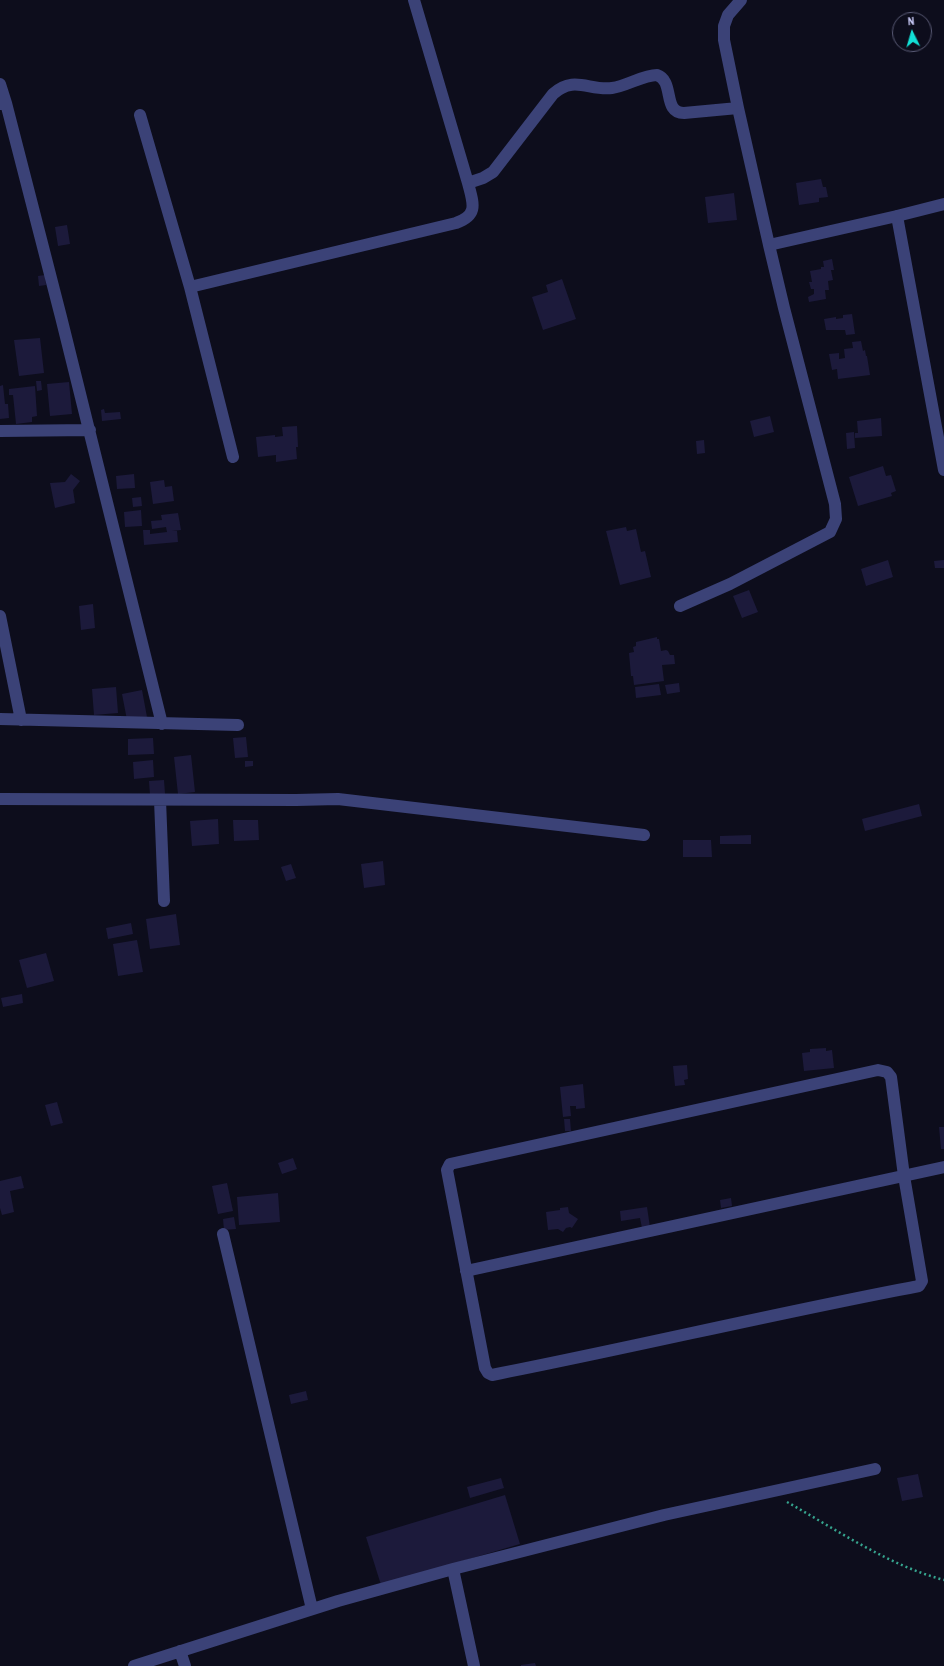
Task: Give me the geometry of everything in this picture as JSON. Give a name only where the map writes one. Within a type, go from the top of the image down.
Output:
[{"type":"street","points":[[190,287],[464,220],[471,213],[472,207],[468,183],[414,0]]},
{"type":"street","points":[[680,606],[730,584],[830,532],[836,519],[835,504],[784,308],[769,244],[724,40],[724,26],[728,15],[741,0]]},
{"type":"street","points":[[468,183],[483,178],[493,172],[553,94],[561,87],[568,84],[574,83],[602,88],[613,88],[657,74],[665,81],[672,108],[677,113],[738,108]]},
{"type":"street","points":[[0,84],[3,103],[90,430],[162,724]]},
{"type":"street","points":[[140,115],[190,287],[233,457]]},
{"type":"street","points":[[769,244],[898,216],[944,204]]},
{"type":"street","points":[[898,216],[944,470]]},
{"type":"street","points":[[0,431],[90,430]]},
{"type":"street","points":[[0,616],[21,720]]},
{"type":"street","points":[[0,720],[238,725]]},
{"type":"street","points":[[0,799],[338,799],[644,835]]},
{"type":"street","points":[[160,800],[164,901]]},
{"type":"street","points":[[878,1070],[886,1072],[891,1077],[904,1176],[922,1281],[919,1286],[859,1297],[583,1358],[492,1375],[488,1373],[485,1368],[447,1170],[450,1164],[878,1070]]},
{"type":"street","points":[[466,1271],[944,1167]]},
{"type":"street","points":[[223,1234],[312,1609]]},
{"type":"street","points":[[134,1666],[312,1609],[453,1569],[664,1515],[875,1469]]},
{"type":"street","points":[[453,1569],[474,1666]]},
{"type":"street","points":[[180,1651],[185,1666]]},
{"type":"path","points":[[770,1492],[868,1548],[921,1574],[944,1580]]},
{"type":"building","points":[[821,179],[823,187],[826,187],[828,197],[819,198],[819,202],[799,205],[796,183]]},
{"type":"building","points":[[734,193],[737,220],[708,223],[705,197]]},
{"type":"building","points":[[67,225],[70,244],[58,246],[55,227]]},
{"type":"building","points":[[832,259],[834,270],[831,270],[833,280],[828,281],[829,290],[825,290],[826,299],[809,302],[808,297],[814,294],[814,289],[811,289],[809,282],[812,282],[810,271],[821,269],[821,267],[824,267],[823,261]]},
{"type":"building","points":[[45,275],[46,285],[39,286],[38,276]]},
{"type":"building","points":[[562,279],[576,319],[543,330],[532,297],[548,292],[546,285]]},
{"type":"building","points":[[852,314],[855,334],[846,335],[845,330],[826,330],[824,319],[836,317],[836,319],[843,318],[843,315]]},
{"type":"building","points":[[40,338],[44,373],[19,376],[14,340]]},
{"type":"building","points":[[861,341],[863,351],[865,350],[867,356],[870,375],[838,379],[837,369],[832,370],[829,354],[839,353],[839,359],[845,358],[844,349],[853,348],[852,342]]},
{"type":"building","points":[[36,381],[41,381],[42,390],[37,391]]},
{"type":"building","points":[[69,382],[72,414],[50,416],[47,384]]},
{"type":"building","points":[[3,385],[5,404],[8,404],[9,418],[0,419],[0,386]]},
{"type":"building","points":[[35,386],[37,416],[32,417],[32,422],[16,424],[13,395],[9,395],[9,389]]},
{"type":"building","points":[[104,409],[105,413],[120,412],[121,419],[102,421],[101,410]]},
{"type":"building","points":[[770,416],[774,432],[754,437],[750,421]]},
{"type":"building","points":[[881,418],[882,436],[855,438],[855,433],[858,433],[857,421]]},
{"type":"building","points":[[297,426],[297,459],[276,462],[276,455],[258,457],[256,437],[275,435],[275,437],[283,436],[282,427]]},
{"type":"building","points":[[854,432],[855,448],[847,449],[846,433]]},
{"type":"building","points":[[704,440],[705,453],[697,454],[696,441]]},
{"type":"building","points":[[883,466],[886,476],[891,475],[896,491],[891,493],[892,496],[858,506],[849,477]]},
{"type":"building","points":[[71,474],[80,481],[73,490],[75,503],[55,508],[50,483],[65,482]]},
{"type":"building","points":[[134,474],[135,488],[117,489],[116,476]]},
{"type":"building","points":[[164,480],[165,487],[172,486],[174,501],[153,504],[150,482]]},
{"type":"building","points":[[141,497],[142,506],[133,507],[132,498]]},
{"type":"building","points":[[141,510],[142,526],[125,527],[124,512]]},
{"type":"building","points":[[178,513],[181,530],[172,531],[177,531],[178,542],[144,545],[143,530],[150,530],[150,534],[167,532],[166,527],[152,529],[151,521],[162,520],[161,515]]},
{"type":"building","points":[[626,527],[627,531],[636,529],[641,552],[645,551],[651,577],[620,585],[606,531]]},
{"type":"building","points":[[888,560],[893,577],[866,586],[861,569]]},
{"type":"building","points":[[944,560],[944,568],[935,568],[934,561]]},
{"type":"building","points":[[749,590],[758,612],[742,618],[733,596]]},
{"type":"building","points":[[93,604],[95,628],[81,630],[79,606]]},
{"type":"building","points":[[657,637],[657,639],[659,639],[661,651],[666,650],[670,655],[674,655],[675,664],[662,665],[664,681],[634,685],[633,676],[631,676],[629,653],[634,652],[633,647],[636,646],[636,642]]},
{"type":"building","points":[[679,683],[680,692],[667,694],[665,685]]},
{"type":"building","points":[[659,684],[661,695],[636,698],[635,687]]},
{"type":"building","points":[[116,687],[118,713],[94,715],[92,689]]},
{"type":"building","points":[[142,690],[147,717],[127,720],[122,694]]},
{"type":"building","points":[[246,737],[248,757],[235,758],[233,738]]},
{"type":"building","points":[[153,738],[154,754],[128,755],[128,739]]},
{"type":"building","points":[[191,755],[195,792],[178,794],[174,757]]},
{"type":"building","points":[[153,760],[154,777],[134,779],[133,762]]},
{"type":"building","points":[[245,761],[253,761],[253,766],[245,767]]},
{"type":"building","points":[[164,780],[165,794],[150,795],[149,781]]},
{"type":"building","points":[[919,804],[922,816],[865,831],[862,819]]},
{"type":"building","points":[[218,819],[219,844],[192,846],[190,821]]},
{"type":"building","points":[[233,820],[258,820],[259,840],[234,841]]},
{"type":"building","points":[[751,835],[751,844],[720,844],[720,836]]},
{"type":"building","points":[[683,840],[711,840],[712,857],[683,857]]},
{"type":"building","points":[[383,861],[385,885],[364,888],[361,864]]},
{"type":"building","points":[[291,864],[296,878],[286,881],[281,867]]},
{"type":"building","points":[[176,914],[180,945],[150,949],[146,919]]},
{"type":"building","points":[[131,923],[133,934],[108,939],[106,928]]},
{"type":"building","points":[[137,940],[143,972],[118,976],[113,944]]},
{"type":"building","points":[[46,953],[54,981],[27,988],[19,960]]},
{"type":"building","points":[[22,994],[23,1003],[3,1007],[1,998]]},
{"type":"building","points":[[826,1048],[826,1051],[832,1050],[834,1068],[804,1071],[802,1053],[810,1052],[810,1049]]},
{"type":"building","points":[[687,1065],[688,1079],[684,1080],[685,1085],[675,1086],[673,1066]]},
{"type":"building","points":[[583,1084],[585,1108],[576,1109],[576,1106],[570,1106],[571,1116],[563,1117],[560,1087]]},
{"type":"building","points":[[57,1102],[63,1123],[51,1126],[45,1105]]},
{"type":"building","points":[[564,1119],[570,1119],[571,1131],[565,1131]]},
{"type":"building","points":[[939,1127],[944,1127],[944,1149],[941,1149]]},
{"type":"building","points":[[293,1158],[297,1169],[282,1174],[278,1163]]},
{"type":"building","points":[[21,1176],[24,1188],[10,1191],[14,1212],[2,1215],[0,1208],[0,1181]]},
{"type":"building","points":[[227,1183],[233,1211],[218,1214],[212,1186]]},
{"type":"building","points":[[278,1193],[280,1222],[239,1225],[237,1197]]},
{"type":"building","points":[[731,1198],[732,1206],[721,1208],[720,1200]]},
{"type":"building","points":[[568,1207],[569,1213],[578,1219],[572,1228],[566,1228],[563,1232],[558,1229],[548,1230],[546,1212]]},
{"type":"building","points":[[647,1207],[650,1227],[642,1228],[640,1218],[621,1221],[620,1211]]},
{"type":"building","points":[[234,1217],[236,1229],[224,1230],[223,1219]]},
{"type":"building","points":[[306,1391],[308,1400],[291,1404],[289,1395]]},
{"type":"building","points":[[918,1474],[923,1497],[902,1501],[897,1478]]},
{"type":"building","points":[[501,1478],[504,1488],[470,1498],[467,1487]]},
{"type":"building","points":[[505,1495],[520,1544],[381,1585],[366,1537]]},
{"type":"building","points":[[535,1663],[536,1666],[521,1666],[521,1665]]}]
